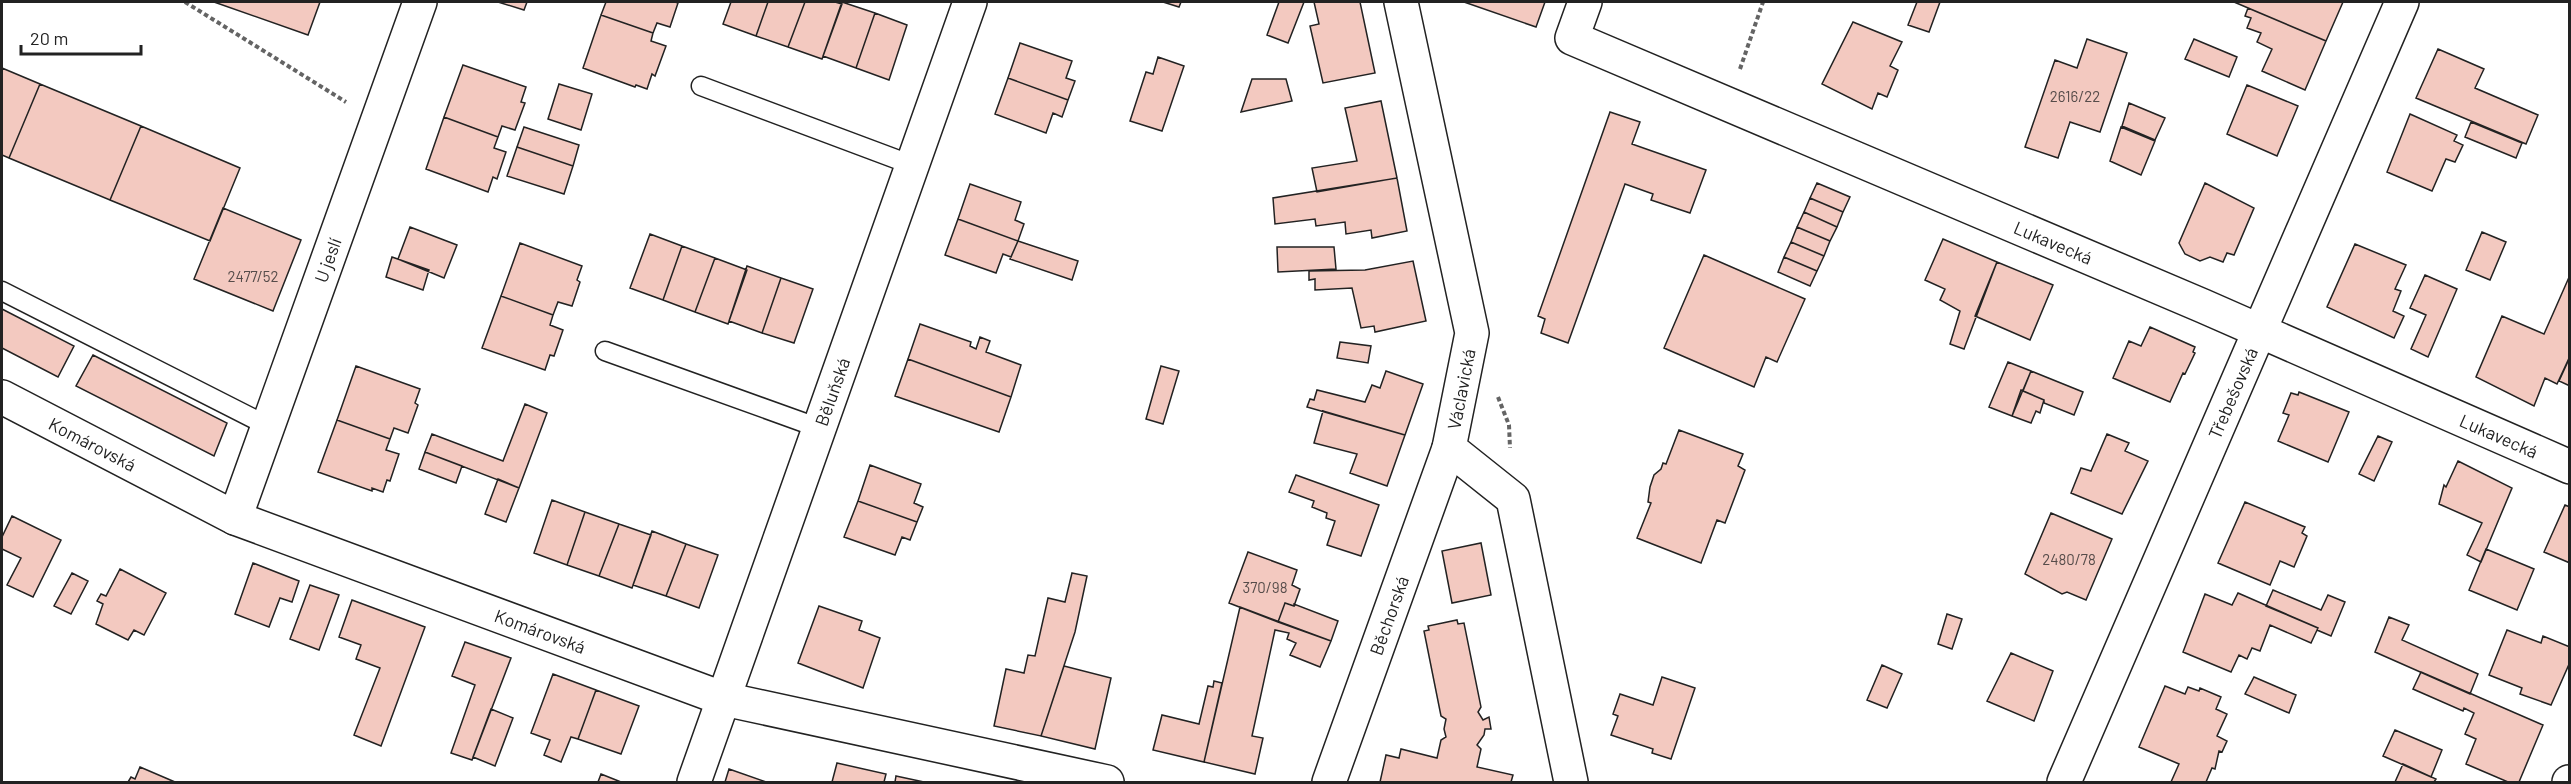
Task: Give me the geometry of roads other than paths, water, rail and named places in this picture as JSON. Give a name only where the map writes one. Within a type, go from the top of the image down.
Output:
[{"type":"street","name":"U jeslí","points":[[236,518],[420,2]]},
{"type":"street","name":"Běluňská","points":[[694,783],[970,2]]},
{"type":"street","name":"Václavická","points":[[1401,2],[1472,333],[1449,448],[1513,500],[1571,783]]},
{"type":"street","name":"Lukavecká","points":[[1586,2],[1572,38],[2203,306],[2570,466]]},
{"type":"street","name":"Třebešovská","points":[[2064,783],[2402,2]]},
{"type":"street","name":"Komárovská","points":[[2,398],[236,518],[724,699],[1107,783]]},
{"type":"street","name":"Běchorská","points":[[1329,783],[1449,448]]},
{"type":"lane","points":[[701,86],[912,165]]},
{"type":"lane","points":[[2,291],[268,426]]},
{"type":"lane","points":[[605,351],[819,428]]}]
